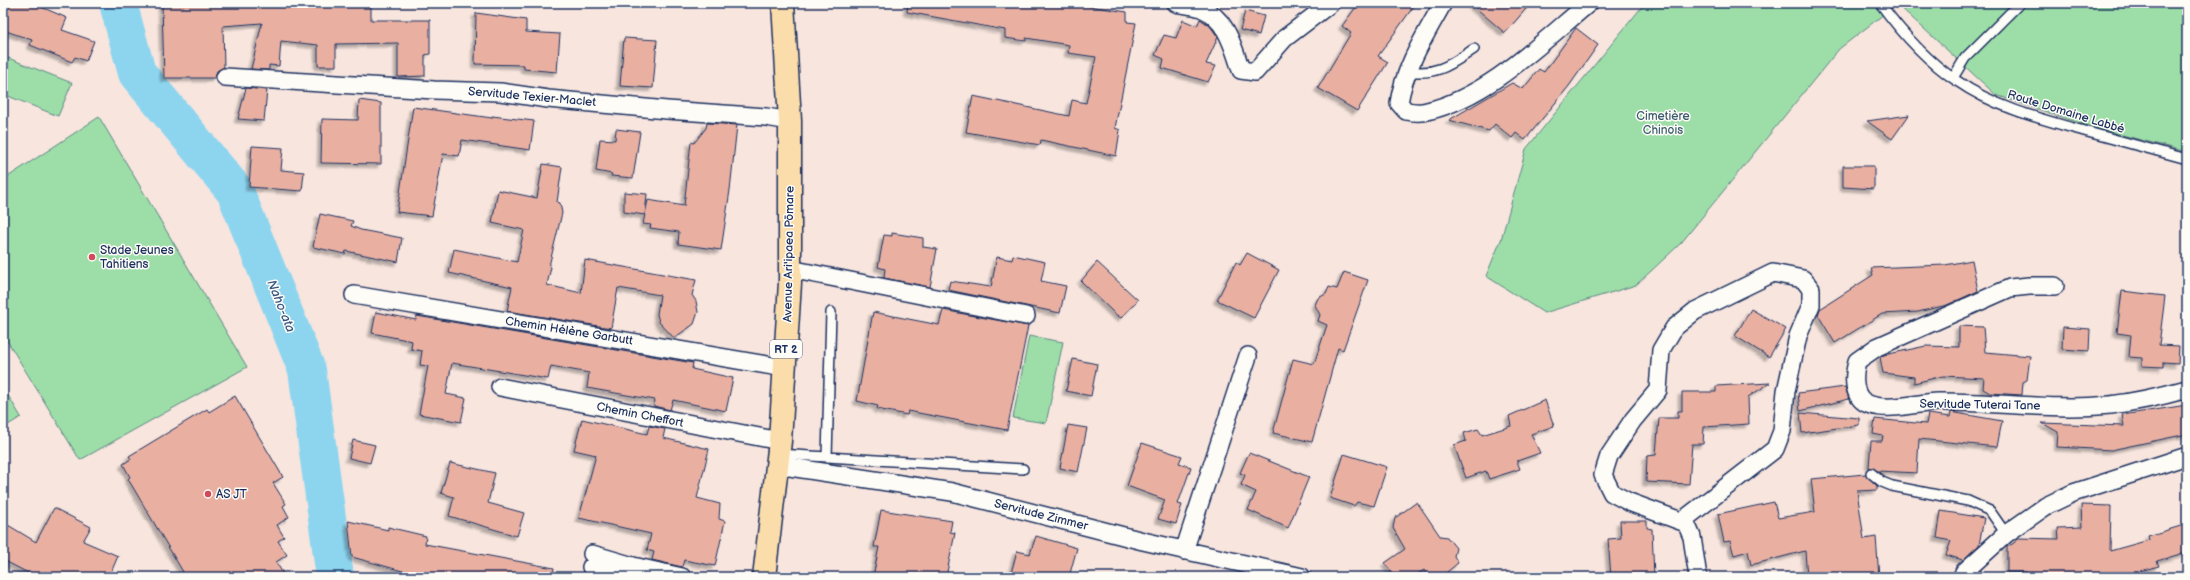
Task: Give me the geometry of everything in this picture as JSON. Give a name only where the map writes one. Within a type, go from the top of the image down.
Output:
[{"type":"main road","name":"RT 2","points":[[783,3],[790,121]]},
{"type":"main road","name":"Avenue Ari'ipaea Pōmare","points":[[764,577],[778,453],[785,368],[790,269],[790,121]]},
{"type":"street","points":[[1176,3],[1201,8],[1219,20],[1233,47],[1241,70],[1255,72],[1285,38],[1331,3]]},
{"type":"street","points":[[1443,3],[1408,71],[1401,89],[1400,103],[1406,111],[1426,112],[1465,97],[1491,81],[1532,51],[1589,3]]},
{"type":"street","name":"Servitude Texier-Maclet","points":[[225,77],[434,90],[500,92],[548,99],[766,117],[790,121]]},
{"type":"street","points":[[790,269],[1026,316]]},
{"type":"street","points":[[1682,522],[1775,449],[1782,431],[1786,391],[1798,336],[1811,305],[1811,289],[1803,279],[1773,272],[1695,311],[1674,328],[1661,350],[1658,390],[1634,420],[1609,456],[1603,475],[1612,493],[1629,502],[1682,522],[1686,523],[1692,537],[1698,577]]},
{"type":"street","name":"Servitude Tuterai Tane","points":[[2055,286],[2010,288],[1877,347],[1857,362],[1854,386],[1860,398],[1870,405],[1886,407],[1936,402],[2076,407],[2136,401],[2187,389]]},
{"type":"street","name":"Chemin Hélène Garbutt","points":[[354,295],[785,368]]},
{"type":"street","points":[[1184,551],[1248,356]]},
{"type":"street","name":"Chemin Cheffort","points":[[500,387],[778,453]]},
{"type":"street","name":"Servitude Zimmer","points":[[778,453],[952,492],[1184,551],[1258,572],[1302,577]]},
{"type":"street","points":[[1962,577],[1964,572],[2006,534],[2046,506],[2073,493],[2187,456]]},
{"type":"street","points":[[628,577],[591,560],[634,566],[682,577]]},
{"type":"lane","name":"Route Domaine Labbé","points":[[1880,3],[1894,22],[1953,78],[1993,101],[2042,119],[2187,159]]},
{"type":"lane","points":[[1953,78],[1965,58],[2020,3]]},
{"type":"lane","points":[[1408,71],[1419,73],[1443,69],[1474,49]]},
{"type":"lane","points":[[827,457],[831,312]]},
{"type":"lane","points":[[778,453],[1023,469]]},
{"type":"lane","points":[[1871,473],[1882,482],[1892,486],[1961,500],[1990,511],[2006,534]]},
{"type":"green space","name":"Cimetière Chinois","points":[[1645,3],[2187,3],[2187,152],[2088,126],[1996,95],[1897,4],[1839,49],[1681,243],[1636,285],[1544,313],[1486,276],[1501,240],[1526,149]]},
{"type":"green space","points":[[3,56],[72,83],[58,116],[3,94]]},
{"type":"green space","name":"Stade Jeunes Tahitiens","points":[[99,117],[247,367],[80,460],[3,334],[3,180]]},
{"type":"green space","points":[[1029,336],[1063,342],[1046,423],[1013,418]]},
{"type":"green space","points":[[3,387],[21,417],[3,428]]},
{"type":"building","points":[[3,3],[32,3],[67,18],[62,30],[94,41],[86,61],[75,57],[72,62],[30,45],[32,40],[3,30]]},
{"type":"building","points":[[162,3],[371,3],[371,20],[430,20],[430,54],[425,55],[425,76],[398,77],[398,43],[336,44],[336,66],[318,66],[318,45],[281,41],[279,66],[269,65],[269,70],[251,69],[262,23],[223,26],[224,67],[217,71],[215,78],[164,78]]},
{"type":"building","points":[[908,3],[1070,3],[1127,12],[1127,22],[1136,23],[1115,128],[1120,130],[1116,156],[1041,140],[1040,145],[966,132],[973,96],[1069,116],[1072,100],[1086,103],[1096,57],[1068,53],[1069,45],[1026,38],[1026,41],[1005,38],[1005,30],[907,12]]},
{"type":"building","points":[[1359,3],[1416,3],[1378,56],[1388,62],[1357,111],[1318,88],[1351,33],[1342,26]]},
{"type":"building","points":[[1470,3],[1531,3],[1505,33]]},
{"type":"building","points":[[1245,11],[1264,16],[1259,35],[1240,30]]},
{"type":"building","points":[[476,13],[526,20],[526,32],[560,34],[557,72],[524,69],[524,65],[475,64]]},
{"type":"building","points":[[1200,19],[1210,26],[1218,37],[1206,64],[1216,66],[1208,82],[1162,68],[1164,59],[1155,55],[1164,35],[1176,38],[1183,20],[1197,26]]},
{"type":"building","points":[[1576,28],[1598,45],[1569,86],[1525,140],[1516,133],[1512,138],[1495,124],[1489,131],[1449,120],[1512,83],[1523,89],[1539,69],[1544,72]]},
{"type":"building","points":[[624,38],[657,40],[653,88],[620,86]]},
{"type":"building","points":[[246,88],[267,90],[264,121],[238,119]]},
{"type":"building","points":[[359,100],[381,103],[381,164],[321,163],[322,119],[358,120]]},
{"type":"building","points":[[413,107],[492,118],[492,116],[534,121],[530,150],[462,140],[459,156],[443,154],[432,216],[397,212]]},
{"type":"building","points":[[1909,115],[1892,139],[1867,121]]},
{"type":"building","points":[[707,123],[737,125],[730,190],[721,250],[678,244],[679,232],[650,228],[651,225],[643,224],[648,200],[684,206],[691,142],[694,143],[706,128]]},
{"type":"building","points":[[616,129],[640,132],[633,178],[611,176],[612,174],[596,171],[600,139],[615,140]]},
{"type":"building","points":[[252,146],[283,148],[281,170],[304,172],[302,191],[249,187]]},
{"type":"building","points":[[543,164],[562,167],[557,202],[560,203],[562,213],[549,266],[551,267],[547,285],[581,293],[585,260],[696,280],[692,295],[696,301],[698,312],[694,324],[674,338],[659,322],[657,314],[660,295],[618,288],[611,328],[507,311],[512,287],[449,273],[454,249],[517,262],[524,230],[492,223],[498,190],[537,198]]},
{"type":"building","points":[[1843,166],[1874,166],[1874,189],[1843,187]]},
{"type":"building","points":[[624,192],[647,194],[645,215],[624,212]]},
{"type":"building","points":[[320,214],[353,221],[351,226],[361,230],[402,238],[398,262],[346,251],[345,254],[313,247]]},
{"type":"building","points":[[892,233],[923,238],[923,247],[937,249],[930,287],[884,278],[885,269],[878,267],[884,235],[892,236]]},
{"type":"building","points":[[1247,253],[1279,270],[1254,318],[1217,300],[1236,262],[1240,265]]},
{"type":"building","points":[[1013,255],[1045,262],[1041,281],[1066,286],[1060,313],[948,290],[950,281],[991,287],[997,257],[1012,260]]},
{"type":"building","points":[[1972,260],[1978,291],[1947,305],[1918,312],[1882,314],[1835,343],[1818,315],[1820,309],[1873,275],[1871,268],[1945,265]]},
{"type":"building","points":[[1097,262],[1138,300],[1121,318],[1081,281]]},
{"type":"building","points":[[1344,272],[1368,280],[1343,350],[1338,348],[1312,442],[1273,433],[1293,359],[1314,364],[1327,325],[1318,321],[1320,315],[1315,305],[1318,298],[1326,294],[1329,287],[1337,289]]},
{"type":"building","points":[[2122,291],[2165,296],[2159,345],[2179,346],[2178,363],[2163,362],[2163,367],[2142,366],[2142,358],[2129,357],[2131,335],[2117,333]]},
{"type":"building","points":[[1751,309],[1786,329],[1769,357],[1735,336]]},
{"type":"building","points":[[943,310],[1028,326],[1007,430],[908,411],[907,415],[877,409],[878,406],[857,401],[873,312],[939,325]]},
{"type":"building","points":[[376,312],[416,320],[417,316],[693,363],[692,369],[733,378],[726,411],[673,400],[670,410],[654,406],[655,400],[587,388],[589,373],[551,366],[548,379],[452,363],[446,394],[466,398],[461,422],[419,414],[428,366],[420,365],[422,351],[411,349],[412,341],[372,333]]},
{"type":"building","points":[[1959,326],[1983,327],[1985,352],[2030,356],[2027,380],[2023,382],[2022,395],[1990,393],[1983,389],[1984,378],[1943,376],[1914,383],[1914,377],[1883,373],[1880,357],[1884,355],[1926,346],[1959,347]]},
{"type":"building","points":[[2063,327],[2090,329],[2089,351],[2062,349]]},
{"type":"building","points":[[1073,359],[1097,364],[1091,396],[1066,391]]},
{"type":"building","points":[[1770,383],[1748,397],[1749,424],[1704,427],[1703,444],[1692,444],[1689,484],[1646,482],[1647,456],[1656,455],[1659,418],[1678,418],[1678,411],[1682,411],[1682,392],[1716,392],[1716,386]]},
{"type":"building","points":[[1845,387],[1849,399],[1800,411],[1798,393]]},
{"type":"building","name":"AS JT","points":[[235,396],[283,477],[273,483],[286,504],[283,506],[289,517],[277,525],[284,537],[278,541],[287,555],[276,562],[285,577],[186,577],[128,479],[130,477],[123,464],[131,459],[129,456],[207,409],[209,412]]},
{"type":"building","points":[[1545,400],[1554,426],[1531,434],[1540,453],[1517,461],[1520,469],[1489,479],[1486,471],[1466,478],[1454,445],[1466,441],[1464,433],[1478,429],[1482,435],[1511,426],[1509,416]]},
{"type":"building","points":[[2187,405],[2187,434],[2111,450],[2057,447],[2058,432],[2042,423],[2124,426],[2122,415]]},
{"type":"building","points":[[1951,412],[2002,421],[1997,447],[1919,439],[1917,473],[1878,471],[1869,467],[1871,441],[1882,441],[1883,436],[1873,434],[1875,419],[1926,424],[1928,414],[1950,417]]},
{"type":"building","points":[[1800,413],[1859,418],[1859,425],[1802,433]]},
{"type":"building","points":[[582,419],[647,434],[649,426],[665,429],[663,438],[709,449],[697,498],[720,504],[719,519],[725,521],[715,566],[684,560],[682,567],[652,560],[654,552],[647,550],[651,534],[579,518],[596,455],[574,450]]},
{"type":"building","points":[[1068,425],[1087,428],[1078,472],[1060,468]]},
{"type":"building","points":[[353,440],[375,445],[370,463],[349,458]]},
{"type":"building","points":[[1142,443],[1182,456],[1179,463],[1191,467],[1178,504],[1182,505],[1176,524],[1158,519],[1165,500],[1127,486]]},
{"type":"building","points":[[1249,453],[1309,477],[1288,528],[1248,510],[1256,492],[1241,485],[1245,475],[1240,473]]},
{"type":"building","points":[[1344,454],[1387,467],[1374,506],[1357,502],[1354,506],[1330,498]]},
{"type":"building","points":[[450,463],[495,473],[488,503],[524,513],[517,536],[449,516],[454,497],[441,493]]},
{"type":"building","points":[[1865,474],[1877,486],[1877,490],[1857,491],[1864,539],[1876,537],[1879,577],[1807,577],[1805,551],[1751,565],[1748,551],[1734,555],[1730,541],[1724,542],[1718,514],[1774,502],[1778,518],[1815,512],[1811,479]]},
{"type":"building","points":[[1417,502],[1440,536],[1447,537],[1456,548],[1454,556],[1458,563],[1441,577],[1429,577],[1424,570],[1413,577],[1395,577],[1385,563],[1405,549],[1393,528],[1395,518]]},
{"type":"building","points":[[2081,505],[2111,506],[2110,551],[2149,540],[2148,536],[2184,525],[2187,536],[2187,552],[2157,561],[2159,566],[2140,571],[2141,577],[2026,577],[2027,572],[2007,572],[2007,547],[2014,543],[2018,538],[2059,539],[2058,528],[2082,527]]},
{"type":"building","points":[[54,508],[91,527],[83,541],[118,556],[109,577],[36,577],[3,560],[3,522],[36,542]]},
{"type":"building","points":[[881,510],[952,521],[950,532],[955,533],[946,577],[873,577],[879,547],[874,547]]},
{"type":"building","points":[[1941,511],[1984,518],[1979,545],[1963,560],[1946,555],[1951,541],[1937,538]]},
{"type":"building","points":[[348,521],[388,530],[388,527],[426,536],[425,544],[554,568],[553,577],[435,577],[406,572],[352,557]]},
{"type":"building","points":[[1620,521],[1647,521],[1647,528],[1652,529],[1654,577],[1611,577],[1608,539],[1621,538]]},
{"type":"building","points":[[1036,536],[1077,548],[1069,577],[1010,577],[1017,551],[1030,554]]},
{"type":"waterway","name":"Naho-ata","points":[[118,3],[137,73],[235,191],[307,370],[335,577]]},
{"type":"place","name":"Stade Jeunes Tahitiens","points":[[92,257]]},
{"type":"place","name":"AS JT","points":[[208,494]]}]
